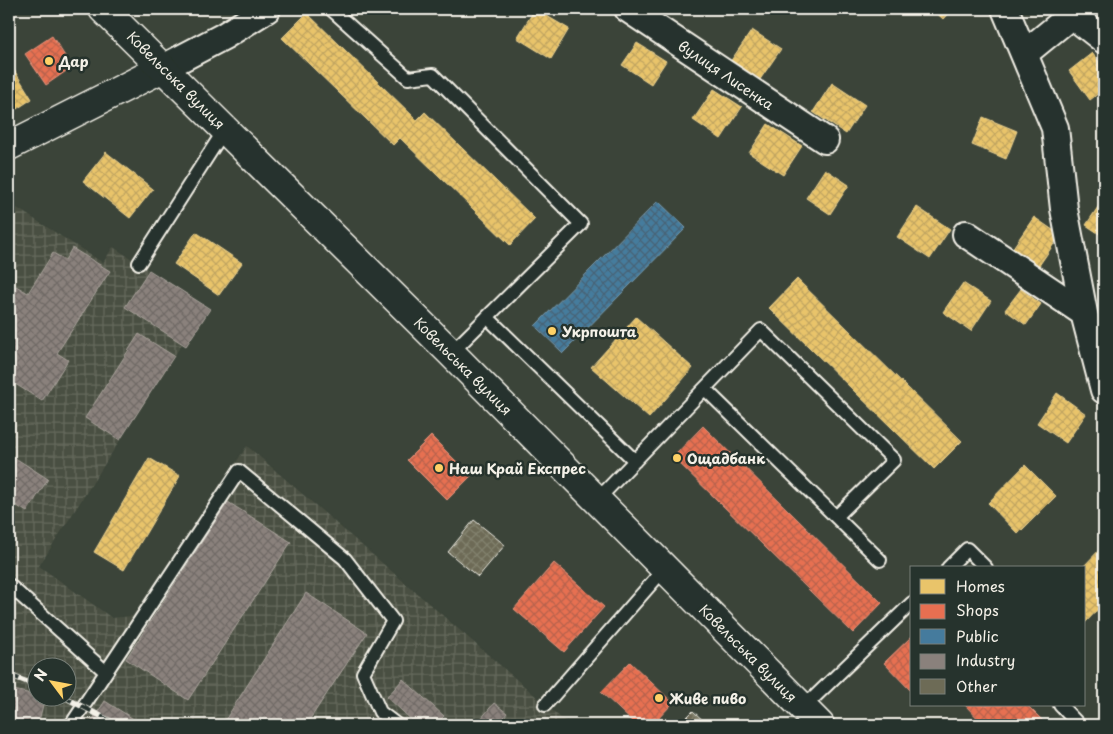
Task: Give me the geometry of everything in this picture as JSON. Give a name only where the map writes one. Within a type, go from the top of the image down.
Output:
[{"type":"main road","name":"Ковельська вулиця","points":[[103,9],[812,716]]},
{"type":"main road","points":[[9,146],[163,68]]},
{"type":"street","points":[[163,68],[224,36],[267,9]]},
{"type":"street","name":"вулиця Лисенка","points":[[628,9],[825,140]]},
{"type":"street","points":[[1005,9],[1055,128],[1064,209],[1084,313],[1104,390]]},
{"type":"street","points":[[1024,54],[1076,12],[1104,40]]},
{"type":"street","points":[[966,234],[1084,313]]},
{"type":"lane","points":[[331,9],[408,78],[433,75],[581,224],[450,353]]},
{"type":"lane","points":[[139,263],[225,129]]},
{"type":"lane","points":[[486,317],[635,461]]},
{"type":"lane","points":[[597,500],[761,330],[894,460],[836,517]]},
{"type":"lane","points":[[705,389],[880,560]]},
{"type":"lane","points":[[71,725],[239,471],[345,559],[393,621],[363,673],[380,712],[397,725]]},
{"type":"lane","points":[[950,566],[968,549],[984,566]]},
{"type":"lane","points":[[545,705],[664,569]]},
{"type":"lane","points":[[9,585],[106,672]]},
{"type":"lane","points":[[812,716],[910,605]]},
{"type":"lane","points":[[1061,706],[1079,725]]},
{"type":"shaded area","points":[[9,203],[103,263],[113,247],[210,309],[186,346],[182,344],[39,566],[112,618],[133,616],[247,446],[569,725],[9,725]]},
{"type":"building: Homes","points":[[535,9],[569,29],[551,59],[517,38]]},
{"type":"building: Homes","points":[[932,9],[952,9],[943,19]]},
{"type":"building: Homes","points":[[307,13],[417,120],[425,112],[535,219],[510,245],[400,138],[393,145],[282,38]]},
{"type":"building: Homes","points":[[752,30],[781,49],[759,81],[730,62]]},
{"type":"building: Homes","points":[[637,43],[666,61],[651,84],[622,65]]},
{"type":"building: Homes","points":[[1092,53],[1104,68],[1104,89],[1090,100],[1069,71]]},
{"type":"building: Homes","points":[[9,62],[32,99],[9,114]]},
{"type":"building: Homes","points":[[832,83],[865,105],[846,134],[813,112]]},
{"type":"building: Homes","points":[[714,89],[742,107],[721,139],[693,120]]},
{"type":"building: Homes","points":[[983,117],[1017,131],[1006,159],[972,145]]},
{"type":"building: Homes","points":[[768,124],[802,146],[783,175],[749,153]]},
{"type":"building: Homes","points":[[106,152],[153,189],[130,218],[83,181]]},
{"type":"building: Homes","points":[[825,169],[849,185],[830,214],[806,198]]},
{"type":"building: Homes","points":[[1104,198],[1104,237],[1086,225]]},
{"type":"building: Homes","points":[[917,207],[950,229],[930,259],[897,237]]},
{"type":"building: Homes","points":[[1034,217],[1060,235],[1034,273],[1008,255]]},
{"type":"building: Homes","points":[[196,232],[242,263],[219,295],[174,264]]},
{"type":"building: Homes","points":[[797,279],[962,441],[934,469],[769,308]]},
{"type":"building: Homes","points":[[963,283],[991,301],[971,331],[943,312]]},
{"type":"building: Homes","points":[[1021,289],[1041,304],[1026,325],[1005,310]]},
{"type":"building: Homes","points":[[636,317],[693,368],[649,418],[591,367]]},
{"type":"building: Homes","points":[[1057,393],[1086,414],[1066,443],[1037,423]]},
{"type":"building: Homes","points":[[149,458],[180,476],[124,570],[94,552]]},
{"type":"building: Homes","points":[[1025,465],[1056,496],[1018,534],[988,503]]},
{"type":"building: Homes","points":[[1104,545],[1104,603],[1086,622],[1086,566],[1084,566]]},
{"type":"building: Shops","name":"Дар","points":[[52,36],[72,67],[46,85],[25,54]]},
{"type":"building: Shops","points":[[703,426],[882,603],[853,633],[673,457]]},
{"type":"building: Shops","name":"Наш Край Експрес","points":[[431,436],[471,476],[447,500],[407,460]]},
{"type":"building: Shops","points":[[554,563],[604,607],[564,652],[514,609]]},
{"type":"building: Shops","points":[[910,638],[910,690],[884,663]]},
{"type":"building: Shops","points":[[630,662],[673,703],[652,725],[636,725],[601,692]]},
{"type":"building: Shops","points":[[966,706],[1028,706],[1047,725],[984,725]]},
{"type":"building: Public","points":[[658,201],[686,228],[563,353],[535,326]]},
{"type":"building: Industry","points":[[72,248],[110,271],[57,353],[68,360],[42,401],[9,380],[9,297],[16,286],[28,293],[53,253],[65,260]]},
{"type":"building: Industry","points":[[149,270],[210,309],[186,346],[125,307]]},
{"type":"building: Industry","points":[[139,334],[174,356],[120,440],[85,418]]},
{"type":"building: Industry","points":[[9,454],[48,479],[27,512],[9,501]]},
{"type":"building: Industry","points":[[228,502],[291,542],[188,700],[126,659]]},
{"type":"building: Industry","points":[[306,593],[367,633],[306,725],[222,725]]},
{"type":"building: Industry","points":[[403,679],[444,716],[435,725],[417,725],[387,697]]},
{"type":"building: Industry","points":[[9,689],[28,693],[28,706],[43,706],[38,725],[9,725]]},
{"type":"building: Industry","points":[[105,701],[143,725],[89,725]]},
{"type":"building: Industry","points":[[494,703],[507,713],[498,725],[476,725]]},
{"type":"building: Other","points":[[474,520],[505,545],[478,577],[448,552]]},
{"type":"building: Other","points":[[693,711],[708,725],[679,725]]},
{"type":"railway","points":[[9,675],[28,682]]},
{"type":"railway","points":[[78,704],[118,725]]},
{"type":"place","name":"Дар","points":[[49,61]]},
{"type":"place","name":"Укрпошта","points":[[552,331]]},
{"type":"place","name":"Ощадбанк","points":[[677,458]]},
{"type":"place","name":"Наш Край Експрес","points":[[439,468]]},
{"type":"place","name":"Живе пиво","points":[[659,698]]}]
